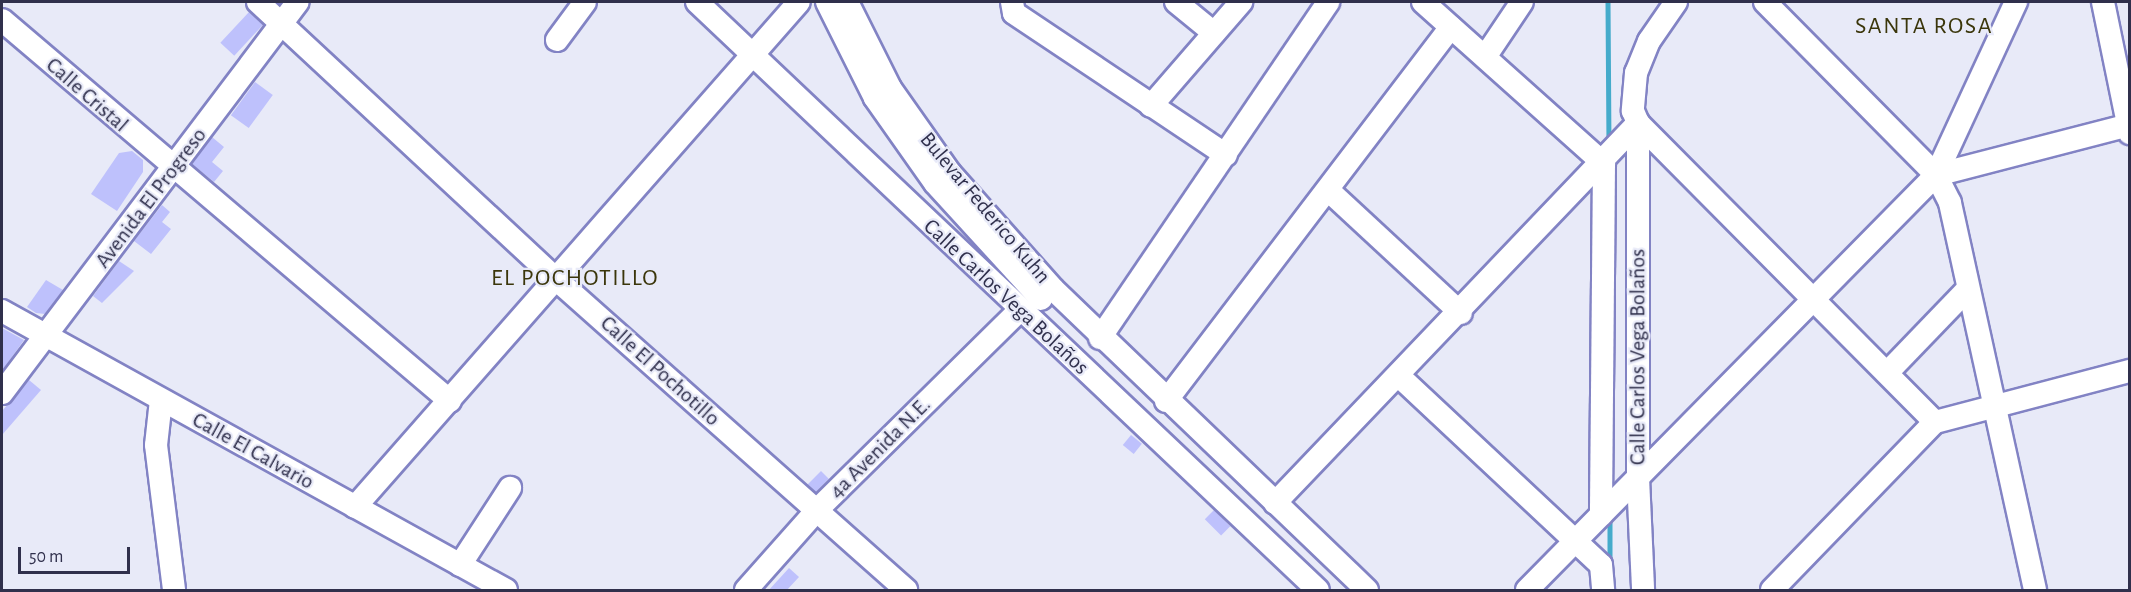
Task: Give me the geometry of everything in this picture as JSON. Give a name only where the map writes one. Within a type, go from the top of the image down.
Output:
[{"type":"street","name":"Calle El Pochotillo","points":[[258,2],[557,280],[906,591]]},
{"type":"street","name":"Avenida El Progreso","points":[[2,393],[298,2]]},
{"type":"street","points":[[557,39],[585,2]]},
{"type":"street","name":"Calle Carlos Vega Bolaños","points":[[697,2],[752,56],[1035,303],[1318,591]]},
{"type":"street","points":[[355,507],[800,2]]},
{"type":"street","name":"Bulevar Federico Kuhn","points":[[827,2],[875,98],[935,183],[1035,303]]},
{"type":"street","name":"Bulevar Federico Kuhn","points":[[847,2],[890,88],[944,163],[1035,303]]},
{"type":"street","points":[[1012,2],[1014,13],[1226,155]]},
{"type":"street","points":[[1176,2],[1214,33]]},
{"type":"street","points":[[1151,106],[1241,2]]},
{"type":"street","points":[[1100,338],[1328,2]]},
{"type":"street","points":[[1423,2],[1606,162],[1601,515]]},
{"type":"street","points":[[1485,57],[1522,2]]},
{"type":"street","name":"Calle Carlos Vega Bolaños","points":[[1643,591],[1638,478],[1633,111],[1636,73],[1649,41],[1676,2]]},
{"type":"street","points":[[1765,2],[1936,175],[1950,203],[1966,291],[2035,591]]},
{"type":"street","points":[[1527,591],[1936,175],[2016,2]]},
{"type":"street","points":[[1936,175],[2129,128],[2103,2]]},
{"type":"street","name":"Calle Cristal","points":[[2,20],[173,170],[450,400]]},
{"type":"street","points":[[1166,401],[1451,27]]},
{"type":"street","points":[[1275,503],[1400,377],[1606,162],[1633,130],[1813,299],[1935,422]]},
{"type":"street","points":[[1328,190],[1461,313]]},
{"type":"street","points":[[1887,373],[1966,291]]},
{"type":"street","name":"Calle Carlos Vega Bolaños","points":[[1035,303],[1100,338],[1367,591]]},
{"type":"street","name":"4a Avenida N.E.","points":[[746,591],[817,510],[1035,303]]},
{"type":"street","name":"Calle El Calvario","points":[[2,311],[506,591]]},
{"type":"street","points":[[1772,591],[1935,422],[2130,371]]},
{"type":"street","points":[[1400,377],[1601,565],[1603,591]]},
{"type":"street","points":[[161,400],[156,445],[174,591]]},
{"type":"street","points":[[460,565],[510,488]]},
{"type":"building","points":[[249,12],[263,25],[234,56],[220,43]]},
{"type":"building","points":[[255,82],[273,95],[249,128],[231,115]]},
{"type":"building","points":[[212,137],[224,147],[212,162],[223,171],[214,182],[192,164]]},
{"type":"building","points":[[132,151],[143,160],[143,172],[117,211],[91,194],[119,153]]},
{"type":"building","points":[[162,205],[170,212],[162,222],[171,229],[151,254],[134,241]]},
{"type":"building","points":[[119,261],[134,271],[102,303],[93,296]]},
{"type":"building","points":[[46,280],[63,290],[45,314],[36,313],[27,307]]},
{"type":"building","points":[[2,328],[24,340],[2,371]]},
{"type":"building","points":[[29,380],[41,390],[2,435],[2,411]]},
{"type":"building","points":[[1131,435],[1142,444],[1134,454],[1123,445]]},
{"type":"building","points":[[821,471],[829,479],[815,492],[808,484]]},
{"type":"building","points":[[1214,510],[1230,526],[1221,535],[1205,519]]},
{"type":"building","points":[[789,568],[799,577],[786,591],[768,591]]},
{"type":"waterway","points":[[1608,2],[1609,141]]},
{"type":"waterway","points":[[1610,518],[1610,564]]},
{"type":"district","name":"SANTA ROSA","points":[[1924,27]]},
{"type":"district","name":"EL POCHOTILLO","points":[[575,279]]}]
